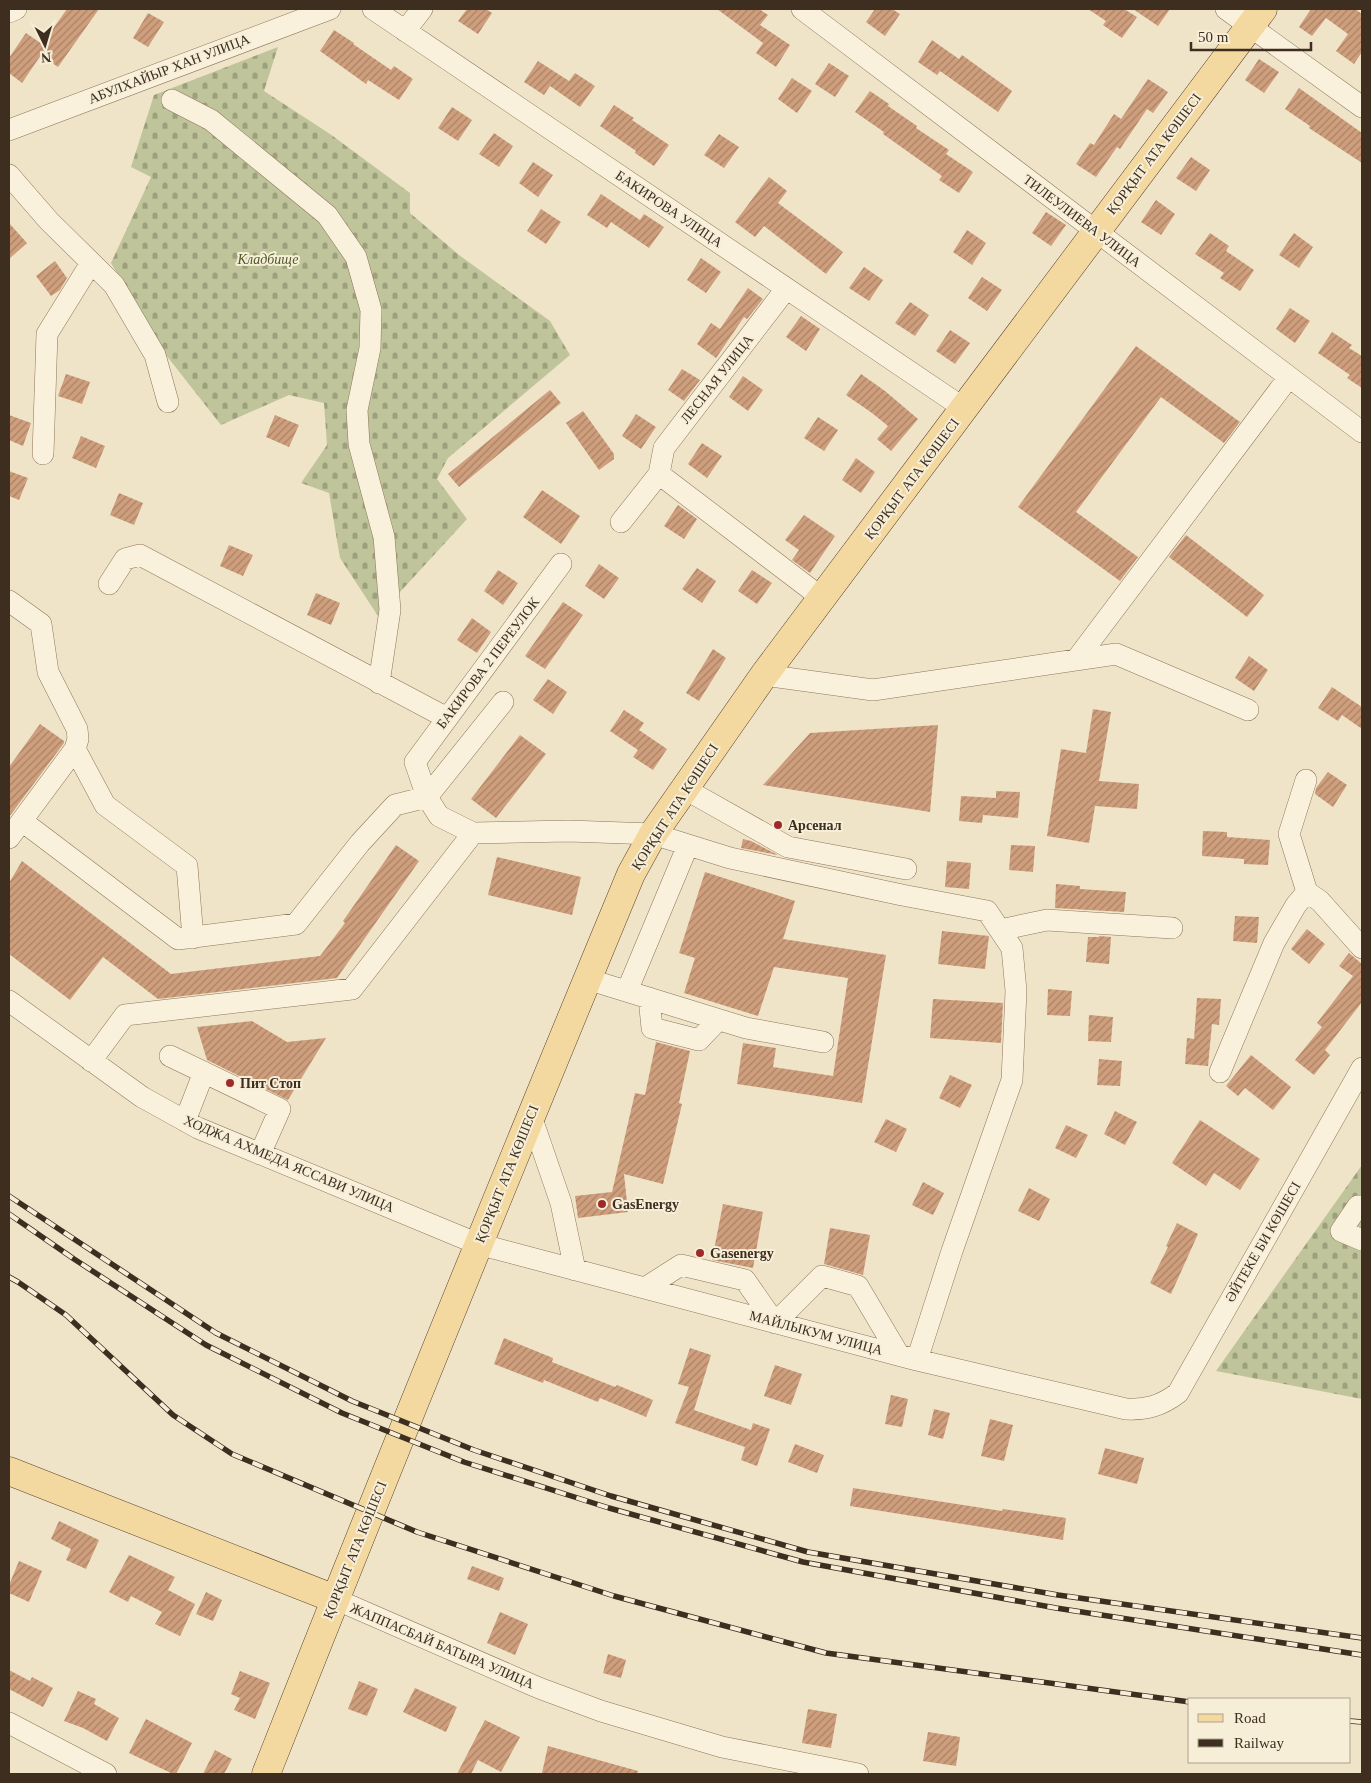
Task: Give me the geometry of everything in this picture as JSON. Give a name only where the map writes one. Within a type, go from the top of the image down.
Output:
[{"type":"main road","name":"ҚОРҚЫТ АТА КӨШЕСІ","points":[[266,1774],[478,1244],[587,979],[631,874],[653,834],[764,676],[1256,17]]},
{"type":"main road","name":"ЖАППАСБАЙ БАТЫРА УЛИЦА","points":[[9,1470],[335,1599]]},
{"type":"street","points":[[9,12],[16,9]]},
{"type":"street","name":"АБУЛХАЙЫР ХАН УЛИЦА","points":[[9,130],[330,9]]},
{"type":"street","name":"БАКИРОВА УЛИЦА","points":[[373,9],[964,409]]},
{"type":"street","points":[[405,31],[422,9]]},
{"type":"street","name":"ТИЛЕУЛИЕВА УЛИЦА","points":[[802,9],[1362,432]]},
{"type":"street","points":[[1226,9],[1256,17],[1362,107]]},
{"type":"street","points":[[172,100],[211,120],[327,215],[356,257],[371,310],[370,348],[357,410],[359,444],[384,537],[390,610],[379,683]]},
{"type":"street","points":[[9,175],[48,221],[114,285],[155,355],[168,402]]},
{"type":"street","points":[[43,454],[47,334],[91,263]]},
{"type":"street","name":"ЛЕСНАЯ УЛИЦА","points":[[659,474],[664,448],[786,289]]},
{"type":"street","points":[[1076,660],[1289,377]]},
{"type":"street","points":[[621,522],[659,474],[822,598]]},
{"type":"street","points":[[110,584],[125,560],[140,555],[447,718]]},
{"type":"street","name":"БАКИРОВА 2 ПЕРЕУЛОК","points":[[427,797],[415,762],[561,564]]},
{"type":"street","points":[[9,601],[18,616],[41,624],[48,672],[77,730],[78,740],[75,749],[15,829],[178,940],[296,924],[360,843],[395,805],[427,797],[503,702]]},
{"type":"street","points":[[764,676],[873,690],[1116,654],[1248,710]]},
{"type":"street","points":[[75,749],[105,805],[187,866],[193,938]]},
{"type":"street","points":[[1306,780],[1290,834],[1307,892],[1320,901],[1362,948]]},
{"type":"street","points":[[685,789],[788,847],[906,869]]},
{"type":"street","points":[[427,797],[439,816],[474,833],[569,831],[653,834],[739,860],[987,911],[1012,948],[1016,991],[1012,1080],[952,1251],[908,1358]]},
{"type":"street","points":[[91,1061],[125,1015],[352,989],[474,833]]},
{"type":"street","points":[[627,991],[688,845]]},
{"type":"street","points":[[1220,1072],[1274,943],[1296,906],[1307,892]]},
{"type":"street","points":[[1000,930],[1047,920],[1172,928]]},
{"type":"street","points":[[587,979],[648,998],[652,1028],[699,1040],[718,1020],[746,1028],[823,1042]]},
{"type":"street","name":"ХОДЖА АХМЕДА ЯССАВИ УЛИЦА","points":[[9,1001],[142,1097],[185,1121],[478,1244]]},
{"type":"street","points":[[170,1056],[280,1109],[260,1154]]},
{"type":"street","name":"ӘЙТЕКЕ БИ КӨШЕСІ","points":[[1155,1407],[1168,1401],[1178,1393],[1362,1068]]},
{"type":"street","points":[[185,1121],[204,1072]]},
{"type":"street","points":[[531,1116],[561,1204],[575,1270]]},
{"type":"street","points":[[1362,1206],[1358,1206],[1341,1231],[1362,1240]]},
{"type":"street","name":"МАЙЛЫКУМ УЛИЦА","points":[[478,1244],[908,1358],[1126,1409],[1155,1407]]},
{"type":"street","points":[[645,1288],[681,1265],[745,1280],[775,1323],[822,1276],[849,1283],[858,1286],[908,1358]]},
{"type":"street","name":"ЖАППАСБАЙ БАТЫРА УЛИЦА","points":[[335,1599],[539,1688],[601,1711],[722,1747],[858,1774]]},
{"type":"street","points":[[9,1723],[106,1774]]},
{"type":"green space","name":"Кладбище","points":[[278,47],[264,91],[330,134],[410,193],[410,213],[459,255],[550,321],[570,355],[448,458],[437,479],[467,519],[378,616],[340,558],[329,493],[301,483],[327,445],[324,403],[289,395],[221,425],[166,355],[111,263],[151,177],[131,167],[154,95]]},
{"type":"green space","points":[[1362,1165],[1362,1399],[1216,1371]]},
{"type":"building","points":[[67,9],[99,9],[58,67],[41,55],[22,83],[9,73],[9,58],[26,33],[42,44]]},
{"type":"building","points":[[467,9],[486,9],[492,13],[478,34],[458,21]]},
{"type":"building","points":[[717,9],[759,9],[768,15],[760,25],[790,45],[776,67],[756,53],[763,43]]},
{"type":"building","points":[[875,9],[892,9],[900,14],[885,36],[866,22]]},
{"type":"building","points":[[1088,9],[1124,9],[1137,17],[1122,38],[1103,25],[1106,21]]},
{"type":"building","points":[[1133,9],[1170,9],[1158,26]]},
{"type":"building","points":[[1311,9],[1355,9],[1362,14],[1362,52],[1354,64],[1336,51],[1348,34],[1326,18],[1312,36],[1299,27]]},
{"type":"building","points":[[148,13],[164,22],[148,47],[133,38]]},
{"type":"building","points":[[334,30],[391,70],[394,66],[413,79],[399,100],[368,80],[366,84],[320,51]]},
{"type":"building","points":[[932,40],[959,59],[962,55],[1012,91],[998,112],[940,71],[937,75],[918,62]]},
{"type":"building","points":[[1259,59],[1279,72],[1264,93],[1245,80]]},
{"type":"building","points":[[538,61],[569,81],[575,73],[595,86],[580,107],[550,86],[544,95],[524,82]]},
{"type":"building","points":[[829,63],[849,76],[835,97],[815,84]]},
{"type":"building","points":[[792,78],[812,91],[797,113],[778,99]]},
{"type":"building","points":[[1148,79],[1168,92],[1153,113],[1147,109],[1120,149],[1117,147],[1096,177],[1076,164],[1090,143],[1094,145],[1114,114],[1121,119]]},
{"type":"building","points":[[1299,88],[1362,133],[1362,163],[1309,128],[1310,126],[1285,109]]},
{"type":"building","points":[[870,91],[917,126],[916,128],[949,150],[946,154],[973,172],[959,193],[939,180],[942,176],[855,112]]},
{"type":"building","points":[[614,105],[634,118],[632,120],[669,145],[654,166],[600,126]]},
{"type":"building","points":[[452,107],[472,120],[458,141],[438,128]]},
{"type":"building","points":[[494,133],[513,146],[499,167],[479,154]]},
{"type":"building","points":[[719,134],[739,147],[724,168],[704,155]]},
{"type":"building","points":[[1191,157],[1210,170],[1196,191],[1176,178]]},
{"type":"building","points":[[533,162],[553,175],[538,197],[519,183]]},
{"type":"building","points":[[769,177],[787,191],[778,203],[843,252],[826,274],[764,226],[755,237],[735,222]]},
{"type":"building","points":[[601,194],[640,220],[644,214],[664,227],[649,248],[611,222],[607,228],[587,215]]},
{"type":"building","points":[[1156,200],[1175,214],[1161,235],[1141,222]]},
{"type":"building","points":[[541,209],[561,222],[546,244],[527,231]]},
{"type":"building","points":[[1046,212],[1066,225],[1051,246],[1032,233]]},
{"type":"building","points":[[9,223],[27,243],[9,259]]},
{"type":"building","points":[[967,230],[986,243],[972,265],[953,252]]},
{"type":"building","points":[[1210,233],[1229,246],[1226,251],[1254,270],[1240,291],[1220,278],[1224,273],[1195,254]]},
{"type":"building","points":[[1294,233],[1313,247],[1299,268],[1279,255]]},
{"type":"building","points":[[701,258],[721,272],[706,293],[687,280]]},
{"type":"building","points":[[55,261],[67,278],[60,290],[51,296],[36,276]]},
{"type":"building","points":[[864,267],[883,280],[869,301],[849,288]]},
{"type":"building","points":[[982,277],[1002,290],[987,311],[968,298]]},
{"type":"building","points":[[748,288],[763,299],[747,319],[744,317],[716,358],[697,344],[711,323],[720,329]]},
{"type":"building","points":[[910,302],[929,315],[915,336],[895,323]]},
{"type":"building","points":[[1290,308],[1310,321],[1295,343],[1276,329]]},
{"type":"building","points":[[801,316],[820,329],[806,351],[786,337]]},
{"type":"building","points":[[950,330],[970,343],[955,364],[936,351]]},
{"type":"building","points":[[1332,332],[1352,345],[1349,348],[1362,356],[1362,388],[1347,378],[1350,375],[1318,353]]},
{"type":"building","points":[[1136,346],[1240,422],[1224,443],[1161,397],[1076,512],[1138,557],[1120,581],[1018,507]]},
{"type":"building","points":[[682,369],[700,380],[684,401],[668,390]]},
{"type":"building","points":[[66,374],[90,382],[82,404],[58,396]]},
{"type":"building","points":[[861,374],[885,391],[918,419],[891,451],[877,439],[888,426],[846,395]]},
{"type":"building","points":[[743,376],[763,390],[748,411],[729,397]]},
{"type":"building","points":[[550,390],[561,403],[459,487],[448,474]]},
{"type":"building","points":[[583,411],[614,454],[614,459],[599,470],[566,423]]},
{"type":"building","points":[[636,414],[656,427],[641,449],[622,436]]},
{"type":"building","points":[[9,415],[31,423],[23,446],[9,440]]},
{"type":"building","points":[[275,415],[299,425],[289,447],[266,437]]},
{"type":"building","points":[[818,417],[838,430],[824,451],[804,438]]},
{"type":"building","points":[[81,436],[105,446],[96,468],[72,458]]},
{"type":"building","points":[[702,443],[722,456],[707,478],[688,464]]},
{"type":"building","points":[[856,458],[875,472],[861,493],[842,480]]},
{"type":"building","points":[[9,471],[28,478],[19,500],[9,496]]},
{"type":"building","points":[[542,490],[580,516],[561,544],[523,517]]},
{"type":"building","points":[[119,493],[143,503],[134,525],[110,515]]},
{"type":"building","points":[[678,505],[697,519],[684,539],[664,526]]},
{"type":"building","points":[[804,515],[835,536],[810,573],[792,560],[799,550],[785,540]]},
{"type":"building","points":[[1186,535],[1264,595],[1247,617],[1169,557]]},
{"type":"building","points":[[229,545],[253,555],[243,576],[220,566]]},
{"type":"building","points":[[599,564],[619,578],[604,599],[585,586]]},
{"type":"building","points":[[697,568],[716,581],[702,603],[682,589]]},
{"type":"building","points":[[498,570],[518,583],[503,605],[484,591]]},
{"type":"building","points":[[752,570],[772,583],[757,604],[738,591]]},
{"type":"building","points":[[316,593],[340,603],[331,625],[307,615]]},
{"type":"building","points":[[563,602],[583,615],[545,669],[525,656]]},
{"type":"building","points":[[472,618],[491,632],[477,653],[457,640]]},
{"type":"building","points":[[713,649],[726,658],[699,701],[686,693]]},
{"type":"building","points":[[1249,656],[1268,670],[1254,691],[1235,678]]},
{"type":"building","points":[[548,679],[567,692],[553,714],[533,700]]},
{"type":"building","points":[[1332,687],[1362,707],[1362,729],[1342,715],[1338,721],[1318,708]]},
{"type":"building","points":[[1093,709],[1111,712],[1099,781],[1139,784],[1137,809],[1095,806],[1089,843],[1047,836],[1061,749],[1086,753]]},
{"type":"building","points":[[624,710],[644,723],[639,730],[667,749],[653,770],[633,757],[638,750],[610,731]]},
{"type":"building","points":[[40,724],[64,741],[64,743],[9,817],[9,767]]},
{"type":"building","points":[[938,725],[930,812],[763,785],[810,733]]},
{"type":"building","points":[[520,735],[546,754],[496,818],[471,799]]},
{"type":"building","points":[[1328,772],[1347,785],[1333,807],[1315,794],[1316,788]]},
{"type":"building","points":[[996,791],[1020,792],[1018,818],[983,815],[982,823],[959,821],[961,796],[996,798]]},
{"type":"building","points":[[1203,831],[1227,832],[1227,837],[1270,840],[1268,865],[1244,864],[1244,859],[1202,856]]},
{"type":"building","points":[[743,839],[751,841],[778,855],[741,848]]},
{"type":"building","points":[[396,845],[419,861],[337,978],[158,999],[103,957],[70,1000],[9,954],[9,883],[22,861],[171,974],[320,956],[345,923],[343,921]]},
{"type":"building","points":[[1011,845],[1035,846],[1033,872],[1009,870]]},
{"type":"building","points":[[497,857],[581,877],[572,915],[488,895]]},
{"type":"building","points":[[947,861],[971,863],[969,889],[945,887]]},
{"type":"building","points":[[705,872],[795,901],[783,939],[886,955],[862,1103],[737,1084],[743,1043],[776,1048],[773,1067],[833,1076],[848,978],[774,967],[758,1016],[684,993],[695,958],[679,953]]},
{"type":"building","points":[[1056,884],[1080,886],[1080,889],[1126,892],[1124,912],[1055,908]]},
{"type":"building","points":[[1235,916],[1259,917],[1257,943],[1233,941]]},
{"type":"building","points":[[1307,929],[1325,944],[1309,964],[1291,949]]},
{"type":"building","points":[[942,931],[989,936],[985,969],[938,964]]},
{"type":"building","points":[[1088,937],[1111,937],[1109,964],[1086,962]]},
{"type":"building","points":[[1349,953],[1362,964],[1362,1002],[1325,1050],[1330,1055],[1314,1075],[1295,1060],[1322,1027],[1317,1023],[1353,976],[1339,966]]},
{"type":"building","points":[[1048,989],[1072,991],[1070,1016],[1047,1015]]},
{"type":"building","points":[[1197,998],[1221,999],[1219,1025],[1212,1024],[1208,1066],[1185,1064],[1187,1038],[1194,1039]]},
{"type":"building","points":[[933,999],[1003,1003],[1001,1043],[930,1038]]},
{"type":"building","points":[[1089,1015],[1113,1017],[1111,1042],[1088,1041]]},
{"type":"building","points":[[252,1021],[287,1042],[326,1038],[288,1100],[207,1060],[197,1027]]},
{"type":"building","points":[[656,1042],[690,1051],[679,1103],[682,1104],[663,1184],[624,1174],[628,1212],[578,1218],[575,1196],[612,1192],[635,1093],[645,1095]]},
{"type":"building","points":[[1251,1055],[1291,1087],[1273,1110],[1245,1088],[1238,1096],[1226,1086]]},
{"type":"building","points":[[1099,1059],[1122,1061],[1120,1086],[1097,1085]]},
{"type":"building","points":[[950,1075],[972,1085],[960,1108],[939,1098]]},
{"type":"building","points":[[1115,1111],[1137,1122],[1125,1145],[1104,1134]]},
{"type":"building","points":[[886,1119],[907,1129],[896,1152],[874,1142]]},
{"type":"building","points":[[1200,1120],[1260,1159],[1240,1190],[1214,1173],[1206,1186],[1172,1163]]},
{"type":"building","points":[[1066,1125],[1088,1135],[1076,1158],[1055,1148]]},
{"type":"building","points":[[923,1182],[944,1193],[933,1215],[912,1205]]},
{"type":"building","points":[[1029,1188],[1050,1199],[1039,1221],[1018,1211]]},
{"type":"building","points":[[723,1204],[763,1212],[753,1268],[712,1260]]},
{"type":"building","points":[[1177,1223],[1198,1234],[1171,1294],[1150,1283],[1168,1247],[1166,1246]]},
{"type":"building","points":[[830,1228],[870,1235],[863,1275],[824,1264]]},
{"type":"building","points":[[504,1338],[553,1358],[552,1362],[653,1400],[646,1417],[600,1398],[598,1402],[544,1380],[543,1383],[494,1364]]},
{"type":"building","points":[[690,1348],[711,1355],[694,1410],[751,1430],[753,1423],[770,1429],[757,1466],[741,1460],[745,1447],[675,1423],[689,1387],[678,1384]]},
{"type":"building","points":[[775,1365],[802,1374],[791,1405],[764,1396]]},
{"type":"building","points":[[891,1395],[908,1399],[902,1427],[885,1424]]},
{"type":"building","points":[[934,1409],[950,1413],[943,1439],[928,1435]]},
{"type":"building","points":[[990,1419],[1013,1425],[1004,1461],[981,1456]]},
{"type":"building","points":[[795,1444],[824,1455],[817,1473],[788,1462]]},
{"type":"building","points":[[1105,1448],[1144,1458],[1137,1484],[1098,1474]]},
{"type":"building","points":[[853,1488],[1002,1511],[1003,1509],[1066,1518],[1063,1540],[850,1506]]},
{"type":"building","points":[[59,1521],[99,1540],[86,1569],[66,1560],[71,1549],[51,1539]]},
{"type":"building","points":[[129,1555],[175,1577],[168,1590],[195,1604],[180,1636],[155,1624],[162,1612],[131,1596],[128,1602],[109,1592]]},
{"type":"building","points":[[19,1561],[42,1571],[29,1602],[9,1593],[9,1585]]},
{"type":"building","points":[[472,1566],[504,1578],[499,1591],[467,1579]]},
{"type":"building","points":[[206,1592],[222,1600],[213,1621],[196,1614]]},
{"type":"building","points":[[500,1612],[528,1624],[515,1655],[487,1643]]},
{"type":"building","points":[[608,1654],[626,1660],[621,1678],[603,1673]]},
{"type":"building","points":[[9,1670],[30,1681],[32,1677],[53,1688],[43,1707],[9,1689]]},
{"type":"building","points":[[240,1671],[270,1683],[255,1719],[234,1710],[240,1698],[231,1694]]},
{"type":"building","points":[[359,1681],[378,1689],[367,1716],[348,1709]]},
{"type":"building","points":[[415,1688],[457,1707],[446,1732],[403,1712]]},
{"type":"building","points":[[78,1691],[96,1699],[94,1704],[119,1718],[107,1741],[83,1728],[64,1721]]},
{"type":"building","points":[[808,1709],[837,1714],[831,1748],[802,1743]]},
{"type":"building","points":[[146,1719],[192,1743],[176,1774],[129,1753]]},
{"type":"building","points":[[485,1720],[520,1737],[501,1772],[478,1760],[471,1774],[457,1774]]},
{"type":"building","points":[[928,1732],[960,1737],[956,1766],[923,1761]]},
{"type":"building","points":[[548,1746],[638,1771],[637,1774],[542,1773]]},
{"type":"building","points":[[215,1750],[232,1759],[224,1774],[203,1774]]},
{"type":"railway","points":[[9,1196],[216,1333],[352,1401],[474,1450],[611,1496],[808,1552],[1058,1595],[1362,1638]]},
{"type":"railway","points":[[9,1214],[206,1345],[342,1413],[464,1462],[609,1508],[803,1562],[1056,1608],[1362,1655]]},
{"type":"railway","points":[[9,1277],[66,1315],[173,1415],[232,1454],[417,1532],[614,1596],[826,1653],[1188,1702]]},
{"type":"railway","points":[[1351,1721],[1362,1722]]},
{"type":"place","name":"Арсенал","points":[[778,825]]},
{"type":"place","name":"Пит Стоп","points":[[230,1083]]},
{"type":"place","name":"GasEnergy","points":[[602,1204]]},
{"type":"place","name":"Gasenergy","points":[[700,1253]]}]
